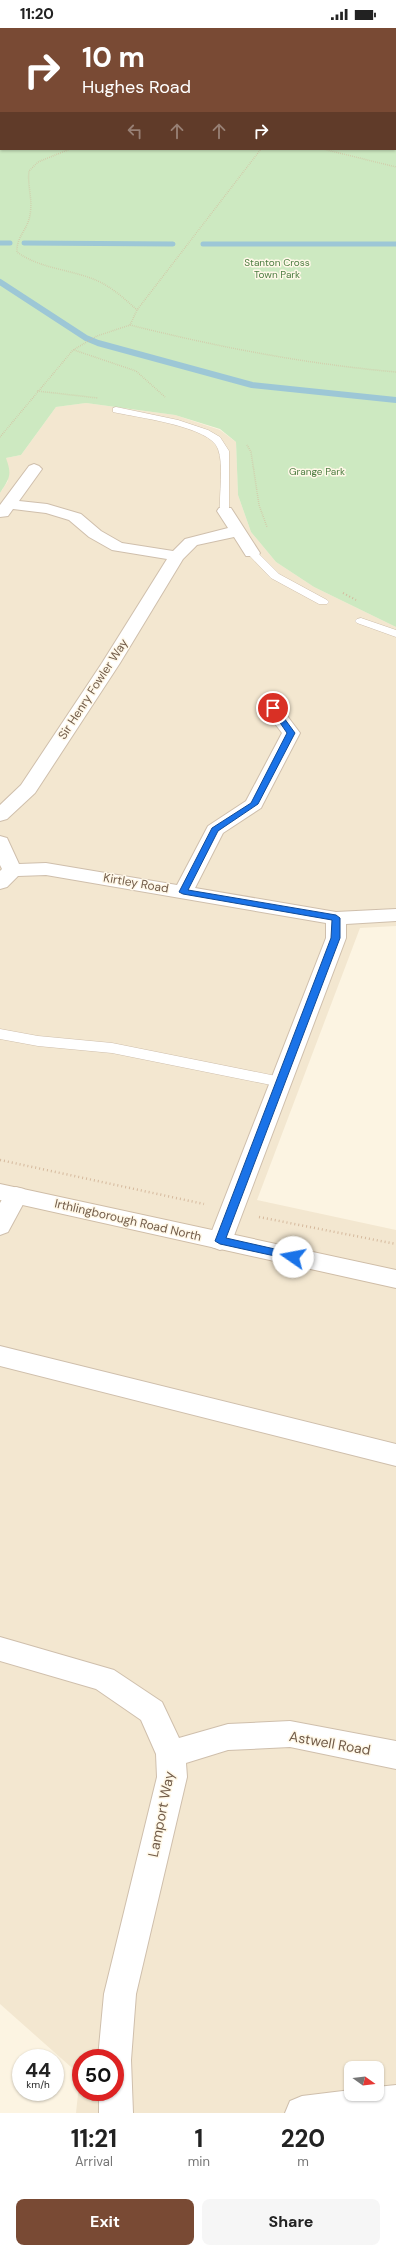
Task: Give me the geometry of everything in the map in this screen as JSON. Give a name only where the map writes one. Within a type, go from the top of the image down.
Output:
[{"type":"street","points":[[4,509],[34,469]]},
{"type":"street","points":[[4,509],[47,509],[75,517],[95,534],[118,547],[177,556]]},
{"type":"street","points":[[225,511],[252,553]]},
{"type":"street","name":"Sir Henry Fowler Way","points":[[0,815],[28,789],[111,663],[177,556],[191,542],[237,531]]},
{"type":"street","points":[[183,892],[215,830],[254,804],[291,733],[273,708]]},
{"type":"street","points":[[0,842],[6,876]]},
{"type":"street","name":"Kirtley Road","points":[[6,876],[46,870],[336,918],[396,915]]},
{"type":"street","points":[[220,1241],[336,938],[336,918]]},
{"type":"street","points":[[0,1226],[8,1194]]},
{"type":"street","name":"Irthlingborough Road North","points":[[8,1194],[396,1279]]},
{"type":"street","points":[[0,1356],[396,1455]]},
{"type":"street","name":"Lamport Way","points":[[0,1649],[104,1679],[152,1712],[171,1754],[172,1777],[120,1994],[116,2049]]},
{"type":"street","name":"Astwell Road","points":[[171,1754],[228,1737],[290,1734],[396,1755]]},
{"type":"street","points":[[116,2101],[116,2113]]},
{"type":"street","points":[[302,2113],[396,2102]]},
{"type":"lane","points":[[116,410],[165,419],[215,437],[224,448],[225,511]]},
{"type":"lane","points":[[252,553],[275,576],[323,602]]},
{"type":"lane","points":[[361,621],[396,634]]},
{"type":"lane","points":[[0,1034],[38,1041],[112,1048],[281,1082]]},
{"type":"path","points":[[67,150],[40,160],[31,167],[27,180],[32,200],[28,226],[16,242],[17,252],[26,260],[100,282],[120,295],[137,310]]},
{"type":"path","points":[[130,325],[137,310],[260,150]]},
{"type":"path","points":[[328,150],[396,167]]},
{"type":"path","points":[[0,437],[74,350],[97,336],[130,325],[269,356],[360,370],[396,372]]},
{"type":"path","points":[[74,350],[123,365],[136,371],[165,397]]},
{"type":"path","points":[[0,1160],[313,1229],[396,1244]]},
{"type":"shaded area","points":[[86,403],[175,415],[220,430],[236,442],[238,495],[251,532],[276,562],[314,587],[396,627],[396,926],[360,928],[257,1200],[396,1230],[396,2113],[76,2113],[77,2101],[124,2101],[124,2049],[72,2049],[72,2068],[64,2061],[64,2049],[51,2049],[0,2004],[0,493],[8,481],[6,458],[21,455],[56,407]]},
{"type":"green space","name":"Stanton Cross Town Park","points":[[0,150],[396,150],[396,627],[314,587],[276,562],[251,532],[238,495],[236,442],[220,429],[175,415],[86,403],[56,407],[21,455],[6,458],[9,476],[0,493]]},
{"type":"waterway","points":[[0,243],[10,243]]},
{"type":"waterway","points":[[24,243],[173,244]]},
{"type":"waterway","points":[[203,244],[396,244]]},
{"type":"waterway","points":[[0,282],[86,338],[98,343],[252,385],[396,400]]},
{"type":"route","points":[[273,708],[291,733],[254,804],[215,830],[203,850],[183,892],[336,918],[336,938],[220,1241],[293,1257]]},
{"type":"park label","name":"Grange Park","points":[[317,471]]}]
